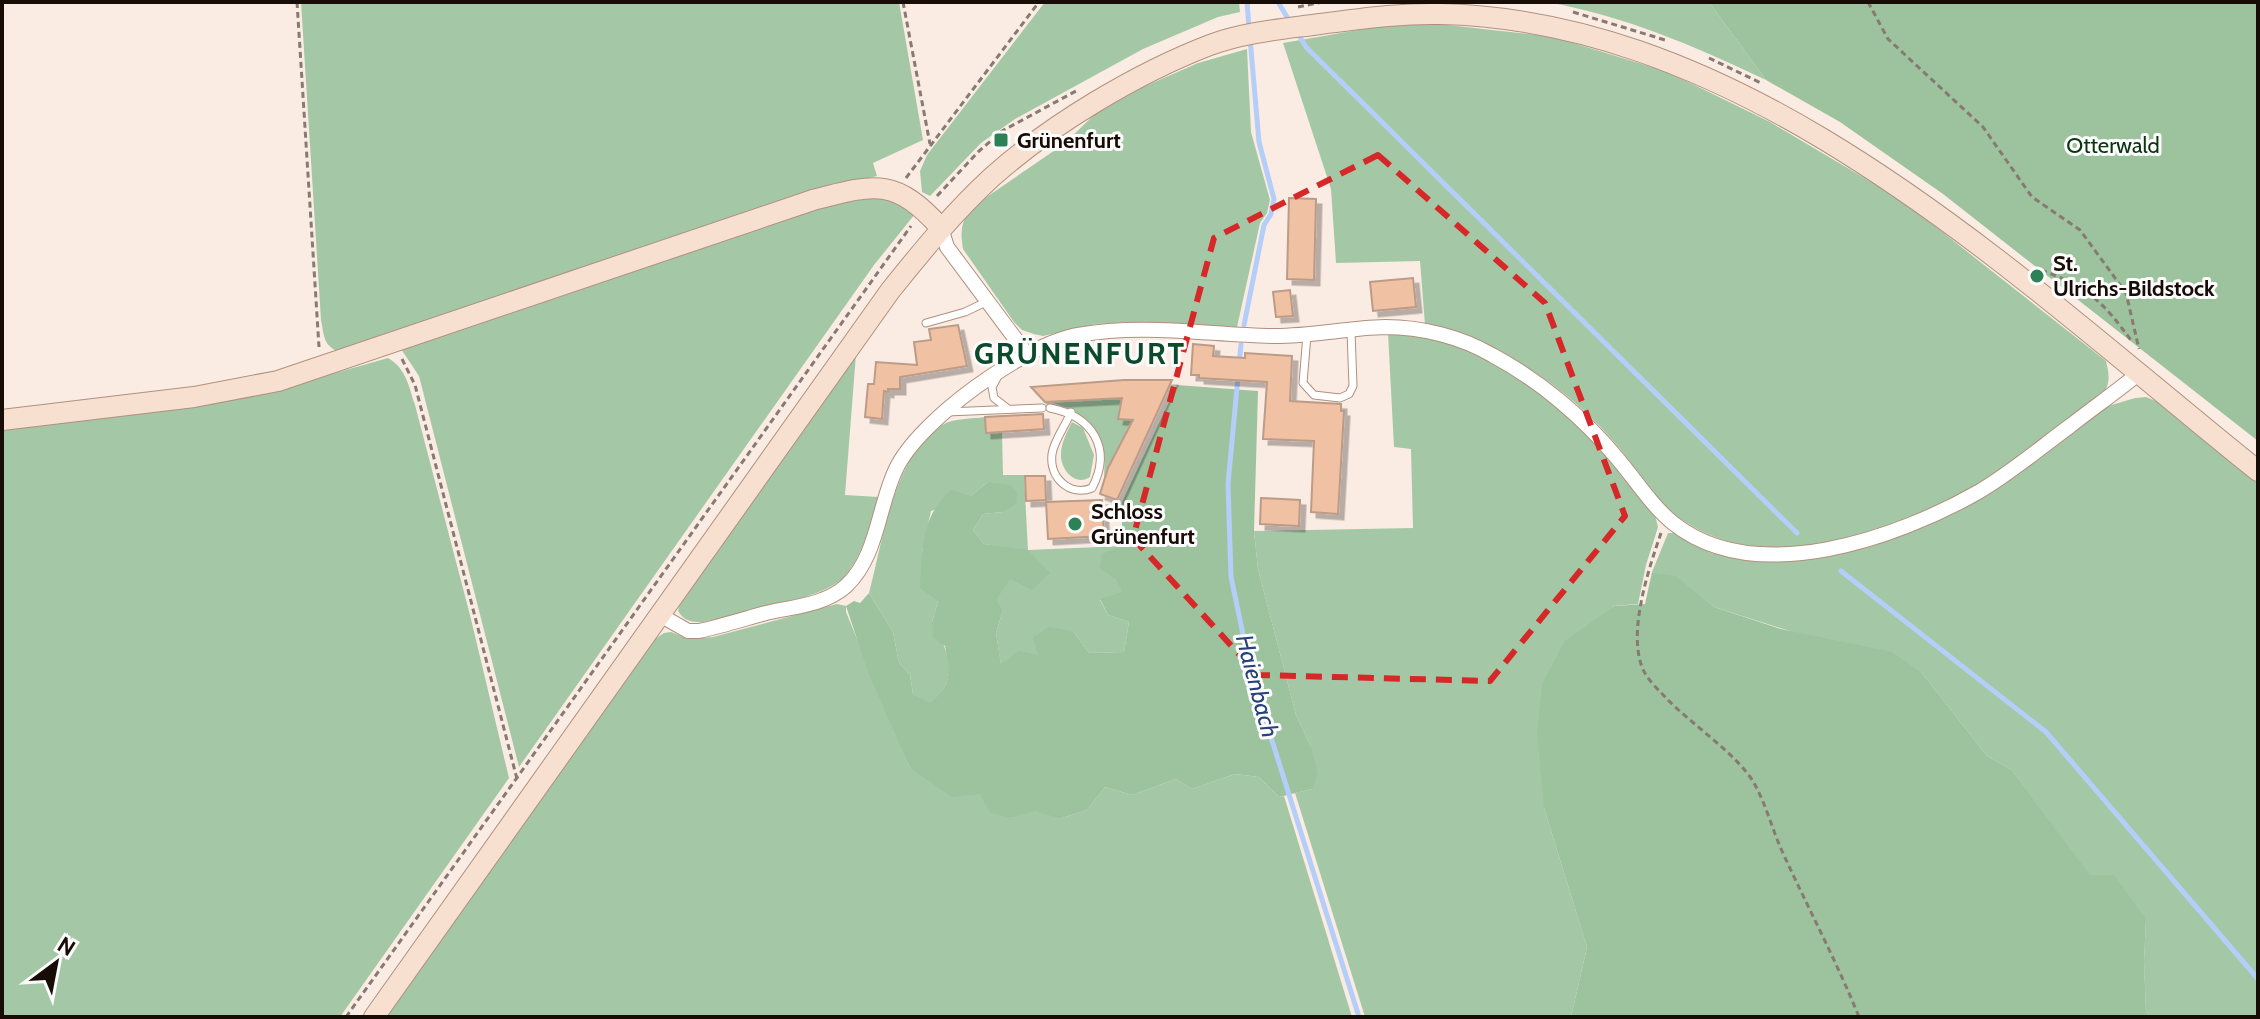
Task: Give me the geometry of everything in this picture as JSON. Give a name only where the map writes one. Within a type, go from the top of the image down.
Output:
[{"type":"street","points":[[374,1017],[890,291],[941,228],[991,178],[1056,127],[1147,74],[1212,44],[1302,27],[1439,14],[1499,19],[1600,38],[1699,75],[1808,131],[1907,194],[2007,268],[2258,471]]},
{"type":"street","points":[[2,420],[209,395],[278,381],[813,200],[862,189],[897,191],[925,209],[941,228],[947,247],[1026,353]]},
{"type":"street","points":[[660,615],[688,631],[699,631],[820,600],[843,588],[856,574],[869,548],[897,465],[919,436],[945,412],[1026,353],[1057,339],[1117,329],[1307,335],[1387,327],[1434,333],[1462,341],[1526,376],[1579,418],[1599,437],[1668,519],[1711,545],[1753,553],[1804,553],[1859,542],[1924,518],[1979,491],[2038,451],[2138,374]]},
{"type":"lane","points":[[926,323],[965,312],[988,301]]},
{"type":"lane","points":[[1307,335],[1303,383],[1314,395],[1340,398],[1349,394],[1353,386],[1351,331]]},
{"type":"lane","points":[[1001,369],[992,387],[994,398],[1008,409]]},
{"type":"lane","points":[[945,412],[1046,408],[1071,412],[1094,433],[1099,444],[1097,479],[1092,488],[1082,492],[1072,491],[1061,484],[1053,466],[1052,454],[1056,442],[1071,412]]},
{"type":"path","points":[[297,2],[317,339],[323,366]]},
{"type":"path","points":[[903,2],[930,144]]},
{"type":"path","points":[[897,191],[1039,2]]},
{"type":"path","points":[[1292,8],[1322,2]]},
{"type":"path","points":[[1868,2],[1888,39],[1983,127],[2032,197],[2080,230],[2126,293],[2139,352]]},
{"type":"path","points":[[997,135],[1001,140]]},
{"type":"path","points":[[389,344],[413,376],[516,778],[534,792]]},
{"type":"path","points":[[1668,519],[1646,582],[1638,639],[1640,664],[1654,686],[1740,765],[1754,783],[1782,851],[1829,944],[1859,1017]]},
{"type":"highlighted area","points":[[1378,155],[1545,303],[1625,516],[1490,681],[1258,675],[1133,538],[1214,238]]},
{"type":"green space","points":[[301,2],[899,2],[923,140],[873,163],[877,176],[823,189],[337,351],[327,342],[321,320]]},
{"type":"green space","points":[[1045,2],[1239,2],[1240,12],[1218,17],[1143,49],[1015,119],[981,143],[930,196],[922,192],[920,171],[927,155]]},
{"type":"green space","points":[[1547,2],[1709,2],[1766,80],[1659,34],[1604,15]]},
{"type":"green space","name":"Otterwald","points":[[1709,2],[2258,2],[2258,441],[1943,194],[1840,122],[1766,80]]},
{"type":"green space","points":[[1439,24],[1554,37],[1668,72],[1770,122],[1893,195],[2106,361],[2109,378],[2106,390],[1987,478],[1898,523],[1817,545],[1776,548],[1736,543],[1699,530],[1659,500],[1601,427],[1557,388],[1533,371],[1481,343],[1425,325],[1420,261],[1336,263],[1331,189],[1283,43],[1381,26]]},
{"type":"green space","points":[[1247,49],[1251,132],[1270,200],[1267,213],[1260,223],[1237,327],[1132,322],[1096,324],[1043,336],[1022,330],[963,249],[962,227],[972,207],[1064,144],[1095,114],[1141,88],[1198,63]]},
{"type":"green space","points":[[888,199],[915,214],[874,265],[519,767],[419,376],[401,349],[835,202]]},
{"type":"green space","points":[[1388,333],[1426,337],[1456,345],[1526,382],[1587,434],[1655,515],[1658,527],[1638,604],[1613,606],[1544,808],[1587,947],[1571,1017],[1365,1017],[1295,793],[1312,789],[1311,747],[1296,715],[1258,569],[1254,531],[1413,528],[1411,449],[1394,447]]},
{"type":"green space","points":[[856,354],[845,495],[879,497],[851,568],[833,585],[799,599],[702,622],[685,619],[678,611],[680,603]]},
{"type":"green space","points":[[388,358],[403,373],[415,405],[509,778],[340,1017],[2,1017],[2,429],[201,406],[258,395]]},
{"type":"green space","points":[[1177,385],[1258,391],[1254,531],[1258,569],[1296,715],[1311,747],[1318,774],[1312,789],[1279,797],[1259,777],[1235,774],[1192,789],[1176,779],[1132,795],[1105,787],[1087,810],[1059,819],[1035,811],[1012,818],[990,813],[980,794],[952,797],[910,768],[868,672],[846,606],[854,601],[860,603],[869,593],[893,632],[899,663],[910,675],[913,694],[930,703],[943,690],[949,671],[945,646],[933,638],[932,622],[938,601],[920,588],[923,547],[929,522],[941,500],[951,490],[971,496],[988,482],[1011,485],[1017,493],[1016,504],[1003,512],[983,514],[973,530],[984,544],[1028,550],[1050,573],[1032,590],[1010,579],[996,600],[1003,610],[996,633],[1001,664],[1019,651],[1038,655],[1033,638],[1048,627],[1073,631],[1089,653],[1124,652],[1129,622],[1108,615],[1100,599],[1122,592],[1115,579],[1100,568],[1102,554],[1122,546],[1122,502]]},
{"type":"green space","points":[[2146,397],[2156,401],[2258,483],[2258,1017],[2150,1017],[2146,1012],[2146,919],[2090,876],[2012,770],[1987,756],[1922,673],[1714,607],[1676,577],[1652,572],[1668,533],[1674,533],[1711,553],[1763,561],[1831,556],[1870,547],[1908,533],[2105,407]]},
{"type":"green space","points":[[1122,398],[1119,419],[1133,420],[1104,481],[1103,447],[1094,427],[1074,411],[1049,402]]},
{"type":"green space","points":[[985,417],[986,433],[1002,432],[1003,475],[1024,475],[1028,550],[1122,546],[1115,579],[1123,593],[1100,600],[1108,615],[1129,622],[1124,652],[1089,653],[1073,631],[1038,655],[1001,665],[996,633],[1003,610],[995,600],[1025,551],[984,544],[973,530],[983,514],[1003,512],[988,482],[971,496],[931,511],[922,552],[938,601],[932,622],[947,655],[949,675],[946,685],[930,704],[913,694],[910,675],[899,663],[893,632],[869,593],[885,525],[913,455],[926,438],[942,425]]},
{"type":"green space","points":[[1072,422],[1083,428],[1094,455],[1090,477],[1079,480],[1066,471],[1061,460],[1063,442]]},
{"type":"green space","points":[[1652,572],[1676,576],[1714,607],[1781,629],[1892,652],[1922,673],[1987,756],[2012,770],[2090,875],[2114,875],[2146,919],[2146,1012],[2150,1017],[1571,1017],[1587,947],[1544,808],[1537,733],[1542,684],[1565,641],[1614,606],[1645,604]]},
{"type":"green space","points":[[837,604],[846,606],[910,768],[980,794],[1012,818],[1035,810],[1059,819],[1087,810],[1105,787],[1132,795],[1176,779],[1192,789],[1235,774],[1259,777],[1279,797],[1284,796],[1352,1017],[386,1017],[652,641],[671,632],[688,639],[713,637]]},
{"type":"building","points":[[1289,198],[1316,199],[1314,280],[1287,279]]},
{"type":"building","points":[[1413,278],[1416,307],[1373,311],[1370,282]]},
{"type":"building","points":[[1290,290],[1293,316],[1276,317],[1273,292]]},
{"type":"building","points":[[958,325],[967,366],[900,377],[900,389],[884,391],[882,419],[865,417],[868,384],[874,384],[876,362],[917,365],[914,342],[931,340],[929,329]]},
{"type":"building","points":[[1193,344],[1214,346],[1213,356],[1245,358],[1245,353],[1292,356],[1290,401],[1341,404],[1341,411],[1344,411],[1338,514],[1311,512],[1314,441],[1263,439],[1267,382],[1191,375]]},
{"type":"building","points":[[1172,380],[1117,500],[1100,494],[1108,468],[1133,420],[1118,419],[1122,398],[1045,402],[1031,387]]},
{"type":"building","points":[[1043,414],[1044,429],[986,433],[985,417]]},
{"type":"building","points":[[1025,476],[1045,476],[1046,500],[1026,501]]},
{"type":"building","points":[[1261,498],[1300,500],[1299,526],[1260,524]]},
{"type":"building","name":"Schloss Grünenfurt","points":[[1102,500],[1104,536],[1048,539],[1046,502]]},
{"type":"waterway","name":"Haienbach","points":[[1247,2],[1249,28]]},
{"type":"waterway","points":[[1278,2],[1290,22]]},
{"type":"waterway","points":[[1298,34],[1306,47],[1797,533]]},
{"type":"waterway","name":"Haienbach","points":[[1244,325],[1264,225],[1271,214],[1274,199],[1259,142],[1250,38]]},
{"type":"waterway","name":"Haienbach","points":[[1239,363],[1241,345]]},
{"type":"waterway","name":"Haienbach","points":[[1238,377],[1228,484],[1231,577],[1252,677],[1359,1017]]},
{"type":"waterway","points":[[1841,571],[2046,732],[2258,979]]},
{"type":"place","name":"Grünenfurt","points":[[1001,140]]},
{"type":"place","name":"St. Ulrichs-Bildstock","points":[[2037,276]]},
{"type":"place","name":"Schloss Grünenfurt","points":[[1075,524]]},
{"type":"district","name":"GRÜNENFURT","points":[[1080,354]]}]
